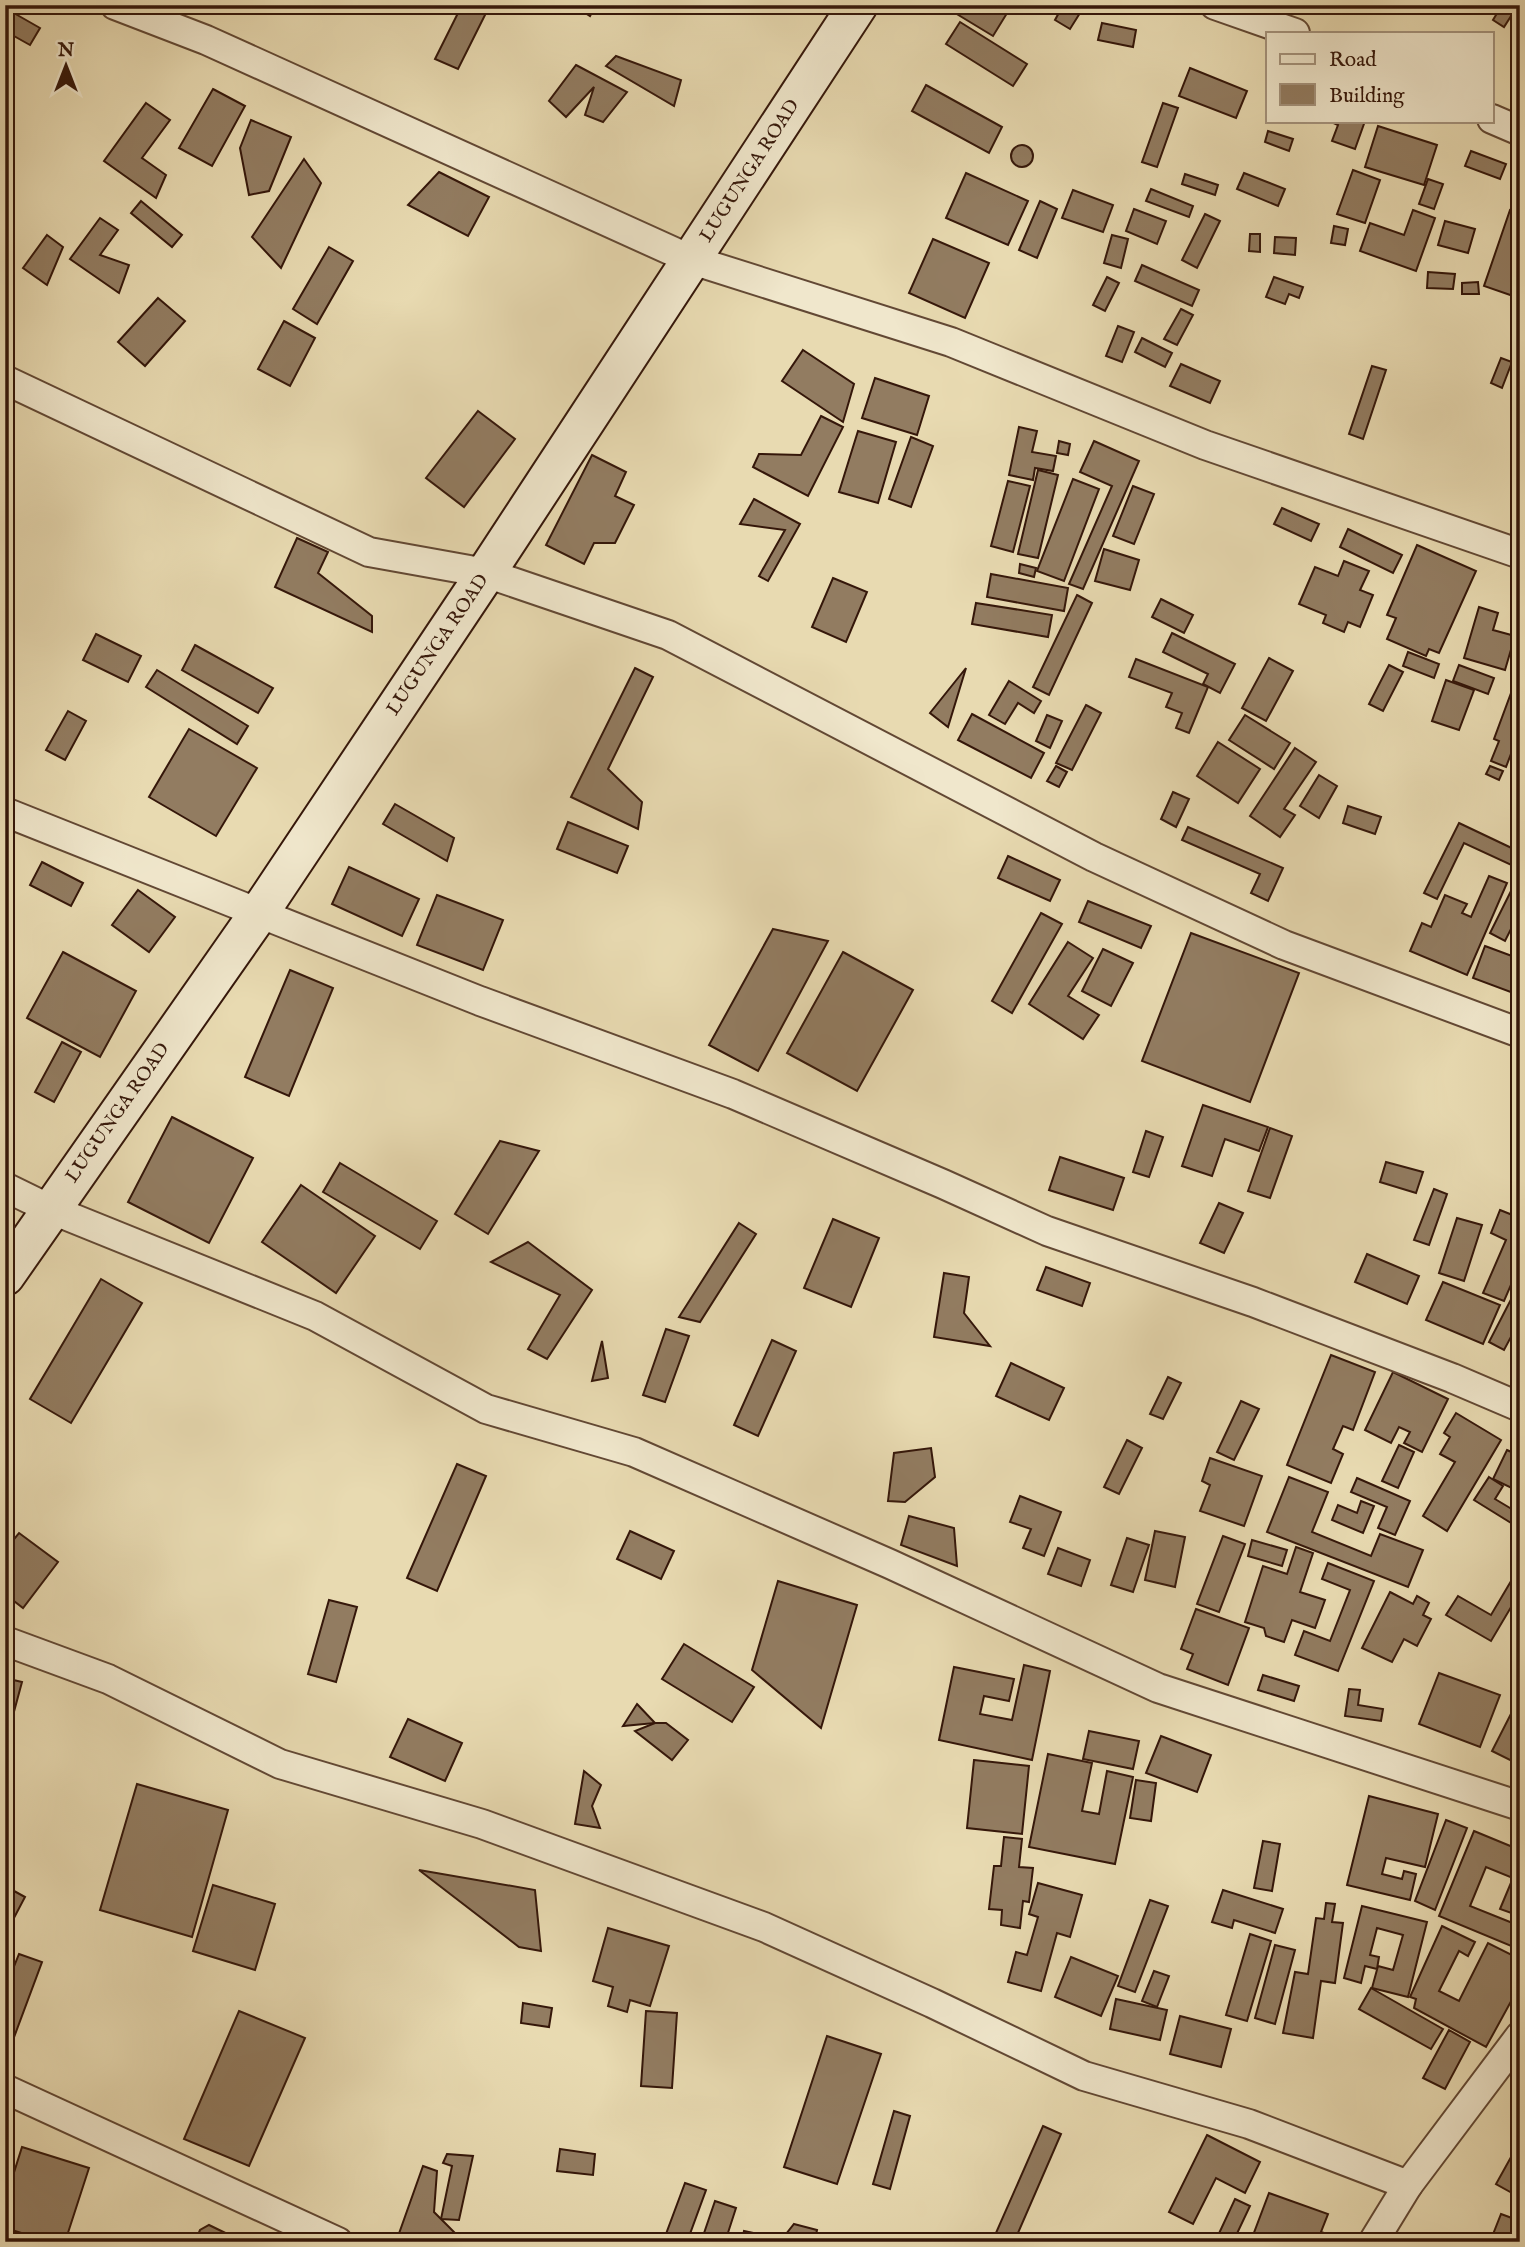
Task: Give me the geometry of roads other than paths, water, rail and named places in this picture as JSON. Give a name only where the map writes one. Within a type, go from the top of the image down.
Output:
[{"type":"street","points":[[115,5],[206,40],[692,261],[951,342],[1205,445],[1520,554]]},
{"type":"street","name":"LUGUNGA ROAD","points":[[5,1276],[259,912],[486,573],[858,5]]},
{"type":"street","points":[[1215,5],[1292,32]]},
{"type":"street","points":[[1494,120],[1520,131]]},
{"type":"street","points":[[5,380],[369,552],[486,573],[668,635],[1094,857],[1284,945],[1520,1033]]},
{"type":"street","points":[[5,813],[480,1001],[733,1094],[931,1178],[1047,1231],[1253,1303],[1520,1406]]},
{"type":"street","points":[[5,1187],[50,1209],[316,1316],[486,1409],[634,1452],[890,1564],[1158,1688],[1520,1806]]},
{"type":"street","points":[[5,1641],[108,1679],[280,1764],[482,1824],[764,1927],[1084,2076],[1249,2124],[1408,2185]]},
{"type":"street","points":[[1373,2242],[1408,2185],[1520,2036]]},
{"type":"street","points":[[5,2089],[338,2242]]}]
